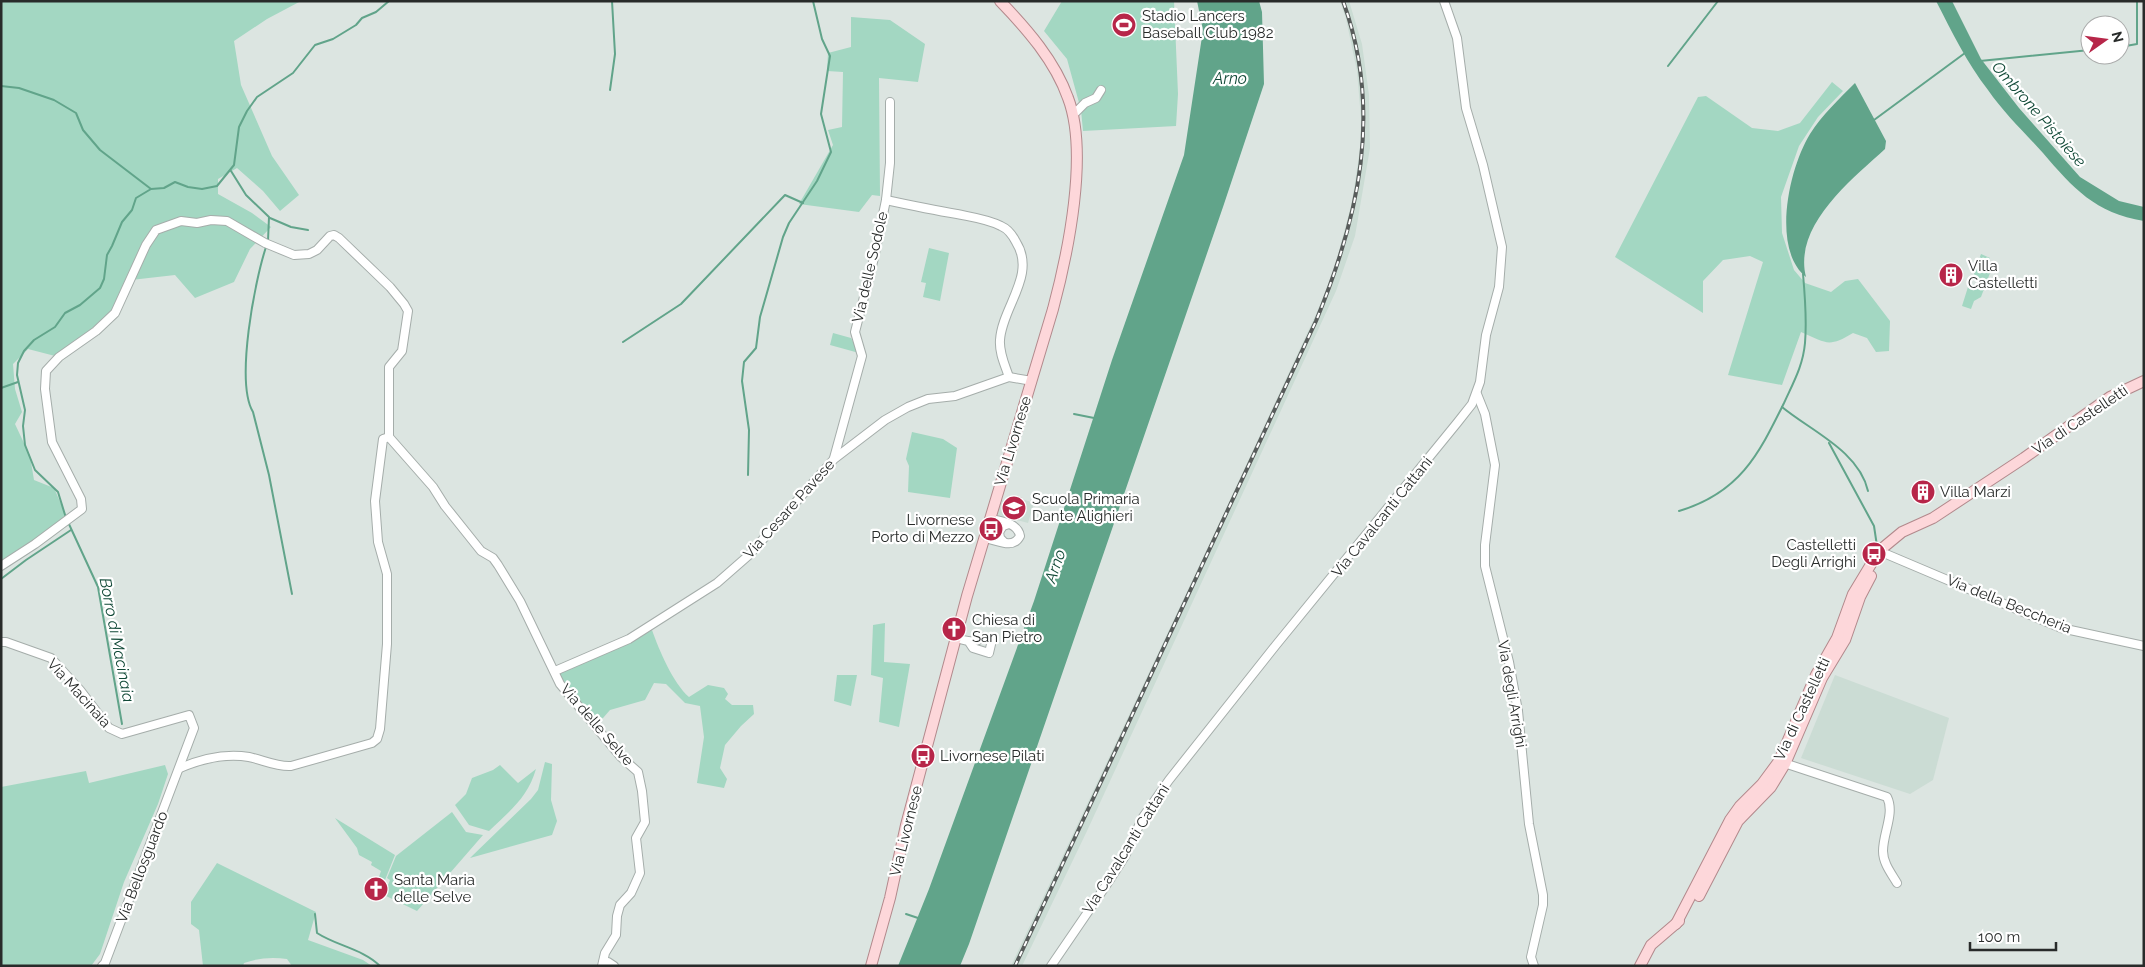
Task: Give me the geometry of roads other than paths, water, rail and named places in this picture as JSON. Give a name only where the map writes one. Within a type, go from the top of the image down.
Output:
[{"type":"main road","name":"Via Livornese","points":[[872,966],[890,898],[906,825],[956,638],[1032,381],[1063,269],[1071,227],[1076,163],[1073,115],[1068,99],[1060,79],[1045,55],[1000,1]]},
{"type":"main road","name":"Via di Castelletti","points":[[1640,966],[1651,944],[1676,924],[1695,903],[1738,821],[1771,787],[1816,675],[1837,638],[1853,594],[1891,540],[1913,526],[1932,518],[1967,496],[2110,397],[2144,381]]},
{"type":"street","name":"Via Cavalcanti Cattani","points":[[1051,966],[1125,856],[1144,817],[1169,780],[1276,645],[1458,423],[1477,394],[1486,335],[1501,276],[1502,247],[1494,210],[1466,108],[1457,38],[1444,1]]},
{"type":"street","points":[[1073,115],[1085,103],[1096,98],[1101,90]]},
{"type":"street","points":[[1068,99],[1085,103]]},
{"type":"street","name":"Via delle Sodole","points":[[834,458],[862,356],[855,332],[874,258],[886,200],[890,163],[890,102]]},
{"type":"street","points":[[886,200],[984,220],[1002,226],[1012,235],[1019,246],[1023,262],[1022,276],[1002,329],[1000,341],[1001,354],[1009,377]]},
{"type":"street","points":[[1,566],[35,544],[82,509],[81,499],[52,442],[44,389],[46,371],[59,357],[96,331],[114,313],[146,245],[156,230],[180,221],[197,223],[211,220],[227,221],[266,244],[294,255],[304,255],[317,250],[330,236],[334,235],[390,287],[408,312],[402,351],[389,368],[389,437],[384,439],[375,501],[378,542],[387,574],[387,644],[380,729],[376,740],[372,743],[291,766],[284,767],[249,757],[234,756],[213,758],[180,768]]},
{"type":"street","name":"Via Cesare Pavese","points":[[555,671],[629,639],[717,583],[749,555],[834,458],[864,434],[908,407],[928,399],[955,396],[1009,377],[1032,381]]},
{"type":"street","name":"Via degli Arrighi","points":[[1477,394],[1485,414],[1495,465],[1485,544],[1485,566],[1510,662],[1518,711],[1529,824],[1543,895],[1543,905],[1531,957],[1534,966]]},
{"type":"street","name":"Via delle Selve","points":[[389,437],[433,487],[445,506],[481,551],[493,558],[520,601],[560,684],[570,698],[608,739],[621,758],[638,772],[645,822],[636,842],[640,873],[631,893],[620,905],[617,916],[616,935],[605,953],[603,965]]},
{"type":"street","points":[[985,538],[1008,543],[1016,542],[1020,536],[1017,527],[990,519]]},
{"type":"street","points":[[1008,543],[1000,538],[999,532],[1002,526],[1011,524]]},
{"type":"street","name":"Via della Beccheria","points":[[1881,552],[2061,628],[2144,646]]},
{"type":"street","points":[[956,638],[969,642]]},
{"type":"street","name":"Via Macinaia","points":[[1,642],[52,658],[80,690],[109,728],[122,734],[189,715],[194,728],[180,768]]},
{"type":"street","points":[[1782,763],[1887,797],[1891,805],[1883,850],[1884,860],[1897,883]]},
{"type":"street","name":"Via Bellosguardo","points":[[102,966],[105,963],[133,892],[180,768]]},
{"type":"street","points":[[603,965],[608,962],[614,966]]},
{"type":"water","name":"Arno","points":[[1197,1],[1259,1],[1262,12],[1264,84],[960,966],[898,966],[929,889],[1034,601],[1112,360],[1184,155],[1203,30]]},
{"type":"water","points":[[1936,1],[1952,1],[1981,59],[2019,108],[2080,177],[2119,201],[2144,207],[2144,221],[2112,212],[2098,205],[2075,188],[2007,115],[1980,80]]},
{"type":"water","points":[[1855,83],[1886,141],[1885,149],[1856,175],[1816,222],[1808,240],[1804,258],[1806,277],[1795,264],[1789,248],[1786,228],[1790,187],[1802,149],[1810,134],[1825,114]]},
{"type":"waterway","name":"Borro di Macinaia","points":[[66,518],[58,492],[35,470],[25,445],[23,426],[25,410],[17,375],[18,363],[24,351],[34,340],[55,327],[65,313],[80,305],[100,288],[104,279],[107,255],[122,222],[132,210],[136,198],[151,189],[164,188],[175,182],[188,187],[202,189],[217,186],[234,165],[239,127],[257,97],[293,73],[315,45],[333,39],[356,25],[362,18],[376,12],[389,1]]},
{"type":"waterway","points":[[610,90],[615,54],[612,1]]},
{"type":"waterway","points":[[748,475],[749,430],[742,381],[744,362],[756,348],[760,317],[783,237],[789,223],[817,181],[831,152],[821,114],[830,56],[822,39],[813,1]]},
{"type":"waterway","points":[[1668,66],[1718,1]]},
{"type":"waterway","points":[[2130,45],[2137,44],[2137,1]]},
{"type":"waterway","name":"Ombrone Pistoiese","points":[[1980,61],[2080,51]]},
{"type":"waterway","points":[[1874,120],[1965,53]]},
{"type":"waterway","points":[[1,86],[19,88],[54,100],[76,113],[83,130],[100,150],[151,189]]},
{"type":"waterway","points":[[231,171],[246,195],[269,217],[268,241]]},
{"type":"waterway","points":[[623,342],[681,304],[785,195],[803,203]]},
{"type":"waterway","points":[[270,218],[291,227],[308,230]]},
{"type":"waterway","points":[[266,247],[252,306],[246,355],[246,378],[248,398],[269,475],[292,594]]},
{"type":"waterway","points":[[1679,511],[1700,503],[1732,483],[1755,456],[1765,440],[1797,374],[1804,351],[1806,317],[1803,274]]},
{"type":"waterway","points":[[1,388],[18,382]]},
{"type":"waterway","points":[[1782,407],[1844,453],[1855,464],[1863,477],[1868,491]]},
{"type":"waterway","points":[[1074,414],[1094,418]]},
{"type":"waterway","points":[[1829,443],[1874,526],[1877,546]]},
{"type":"waterway","name":"Borro di Macinaia","points":[[68,522],[98,587],[122,724]]},
{"type":"waterway","points":[[1,579],[71,530]]},
{"type":"waterway","points":[[315,914],[317,933],[366,956],[380,966]]},
{"type":"waterway","points":[[906,914],[918,918]]},
{"type":"railway","points":[[1015,966],[1316,321],[1331,282],[1344,243],[1354,203],[1361,163],[1363,123],[1362,83],[1355,42],[1343,1]]},
{"type":"place","name":"Stadio Lancers Baseball Club 1982","points":[[1124,25]]},
{"type":"place","name":"Villa Castelletti","points":[[1951,275]]},
{"type":"place","name":"Villa Marzi","points":[[1923,492]]},
{"type":"place","name":"Scuola Primaria Dante Alighieri","points":[[1014,508]]},
{"type":"place","name":"Livornese Porto di Mezzo","points":[[991,529]]},
{"type":"place","name":"Castelletti Degli Arrighi","points":[[1874,554]]},
{"type":"place","name":"Chiesa di San Pietro","points":[[954,629]]},
{"type":"place","name":"Livornese Pilati","points":[[923,756]]},
{"type":"place","name":"Santa Maria delle Selve","points":[[376,889]]}]
